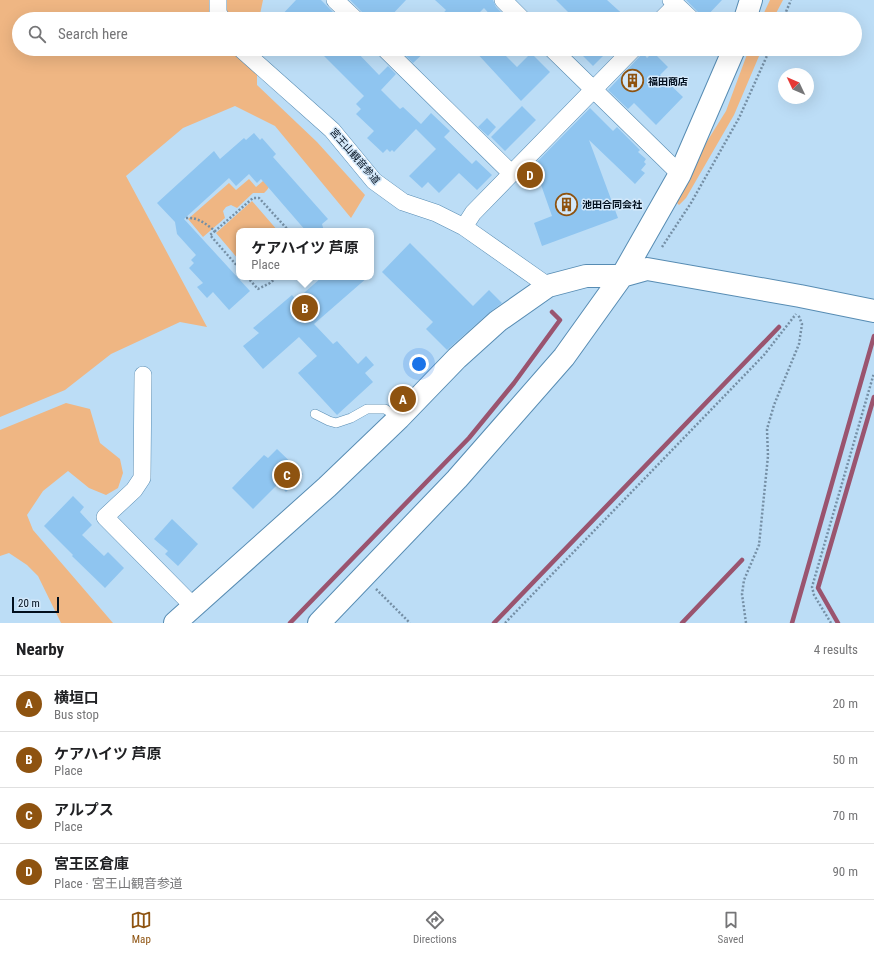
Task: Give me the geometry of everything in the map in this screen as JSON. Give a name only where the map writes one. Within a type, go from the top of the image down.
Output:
[{"type":"street","points":[[218,0],[218,12]]},
{"type":"street","points":[[336,0],[348,12]]},
{"type":"street","points":[[503,0],[515,12]]},
{"type":"street","points":[[747,12],[751,0]]},
{"type":"street","points":[[667,12],[673,3],[683,12]]},
{"type":"street","name":"宮王山観音参道","points":[[249,56],[332,130],[374,181],[403,202],[436,213],[464,227],[548,286]]},
{"type":"street","points":[[392,56],[511,173]]},
{"type":"street","points":[[559,56],[680,174]]},
{"type":"street","points":[[464,227],[472,213],[626,56]]},
{"type":"street","points":[[319,623],[364,578],[457,479],[564,357],[622,276],[680,174],[727,56]]},
{"type":"street","points":[[174,623],[194,607],[327,487],[399,418],[457,358],[498,321],[548,286],[586,276],[622,276],[647,269],[798,304],[874,311]]},
{"type":"street","points":[[143,375],[142,478],[134,490],[105,517],[194,607]]},
{"type":"lane","points":[[315,414],[336,423],[351,418],[368,409],[384,409],[399,418]]},
{"type":"path","points":[[786,12],[791,0]]},
{"type":"path","points":[[647,269],[691,203],[738,118],[767,56]]},
{"type":"path","points":[[236,265],[210,235],[253,198],[259,198],[286,228]]},
{"type":"path","points":[[186,218],[194,217],[215,231]]},
{"type":"path","points":[[250,280],[258,288],[274,280]]},
{"type":"path","points":[[505,623],[764,354],[798,304]]},
{"type":"path","points":[[746,623],[742,594],[744,580],[759,545],[768,456],[767,429],[774,405],[799,344],[802,324],[798,304]]},
{"type":"path","points":[[831,623],[814,594],[812,587],[874,373]]},
{"type":"path","points":[[364,578],[410,623]]},
{"type":"shaded area","points":[[0,0],[263,0],[260,12],[12,12],[12,56],[257,56],[257,85],[317,142],[365,195],[351,218],[275,126],[235,106],[183,128],[126,176],[207,327],[180,322],[111,354],[65,390],[0,417]]},
{"type":"shaded area","points":[[770,0],[783,0],[777,12],[764,12]]},
{"type":"shaded area","points":[[746,56],[759,56],[734,115],[686,198],[679,205],[677,203],[679,194],[706,143],[726,111]]},
{"type":"shaded area","points":[[270,175],[269,187],[264,193],[253,193],[237,208],[231,205],[226,207],[223,211],[225,218],[203,237],[188,219],[229,183],[236,190],[249,179],[256,187]]},
{"type":"shaded area","points":[[252,201],[275,228],[236,228],[236,256],[216,233]]},
{"type":"shaded area","points":[[66,403],[90,409],[100,443],[120,459],[123,473],[118,488],[106,495],[89,488],[68,471],[43,491],[27,515],[33,530],[113,623],[61,623],[38,576],[27,565],[9,553],[0,556],[0,430]]},
{"type":"building","points":[[296,0],[321,0],[333,12],[285,12]]},
{"type":"building","points":[[350,0],[406,0],[395,12],[362,12]]},
{"type":"building","points":[[435,0],[493,0],[496,7],[501,12],[488,12],[484,8],[480,12],[444,12],[446,10]]},
{"type":"building","points":[[556,0],[607,0],[620,12],[568,12]]},
{"type":"building","points":[[686,0],[722,0],[711,12],[698,12]]},
{"type":"building","points":[[324,56],[361,56],[379,75],[388,66],[396,74],[381,90],[400,109],[403,107],[421,124],[431,113],[450,131],[444,137],[472,164],[476,160],[492,175],[477,190],[459,173],[439,193],[428,182],[422,188],[409,176],[436,149],[416,129],[394,152],[392,150],[390,152],[387,149],[383,153],[367,138],[374,131],[356,114],[361,109],[356,104],[364,96]]},
{"type":"building","points":[[406,56],[420,56],[413,63]]},
{"type":"building","points":[[479,56],[506,56],[517,67],[528,56],[534,56],[550,72],[521,101]]},
{"type":"building","points":[[583,56],[603,56],[593,66]]},
{"type":"building","points":[[640,56],[645,56],[647,58],[649,56],[657,56],[668,67],[660,75],[683,97],[656,125],[634,103],[628,109],[608,90]]},
{"type":"building","points":[[522,106],[536,120],[505,151],[491,137]]},
{"type":"building","points":[[590,108],[613,131],[617,127],[640,150],[638,152],[646,159],[644,162],[646,164],[641,170],[645,173],[635,184],[589,140],[618,218],[542,246],[534,223],[552,216],[534,165]]},
{"type":"building","points":[[487,118],[496,127],[488,136],[478,127]]},
{"type":"building","points":[[254,133],[260,140],[262,138],[276,154],[273,157],[328,219],[322,224],[323,228],[303,228],[261,179],[257,183],[249,174],[236,186],[229,178],[184,219],[236,276],[236,280],[240,280],[250,291],[229,310],[213,292],[207,298],[197,287],[203,283],[189,268],[194,263],[191,260],[196,255],[177,234],[175,222],[157,203],[214,151],[220,159],[244,138],[246,140]]},
{"type":"building","points":[[410,243],[473,306],[489,290],[502,303],[447,350],[426,329],[433,322],[382,272]]},
{"type":"building","points":[[319,280],[365,280],[314,324],[333,344],[337,341],[358,364],[366,356],[374,365],[365,373],[373,382],[337,415],[298,373],[317,356],[299,337],[263,369],[243,346],[259,333],[253,328],[292,295],[296,300]]},
{"type":"building","points":[[277,449],[303,474],[286,492],[278,484],[253,509],[232,488],[264,455],[268,458]]},
{"type":"building","points":[[73,496],[84,507],[80,512],[92,525],[82,535],[104,556],[108,552],[124,568],[105,588],[44,526]]},
{"type":"building","points":[[172,519],[198,544],[178,566],[165,554],[168,551],[154,539]]},
{"type":"waterway","points":[[290,623],[469,438],[514,383],[560,320],[552,312]]},
{"type":"waterway","points":[[494,623],[779,327]]},
{"type":"waterway","points":[[792,623],[874,336]]},
{"type":"waterway","points":[[838,623],[818,588],[874,397]]},
{"type":"waterway","points":[[682,623],[742,560]]},
{"type":"place","name":"福田商店","points":[[633,81]]},
{"type":"place","name":"宮王区倉庫","points":[[530,175]]},
{"type":"place","name":"池田合同会社","points":[[566,204]]},
{"type":"place","name":"ケアハイツ 芦原","points":[[305,308]]},
{"type":"place","name":"横垣口","points":[[403,399]]},
{"type":"place","name":"アルプス","points":[[287,475]]}]
